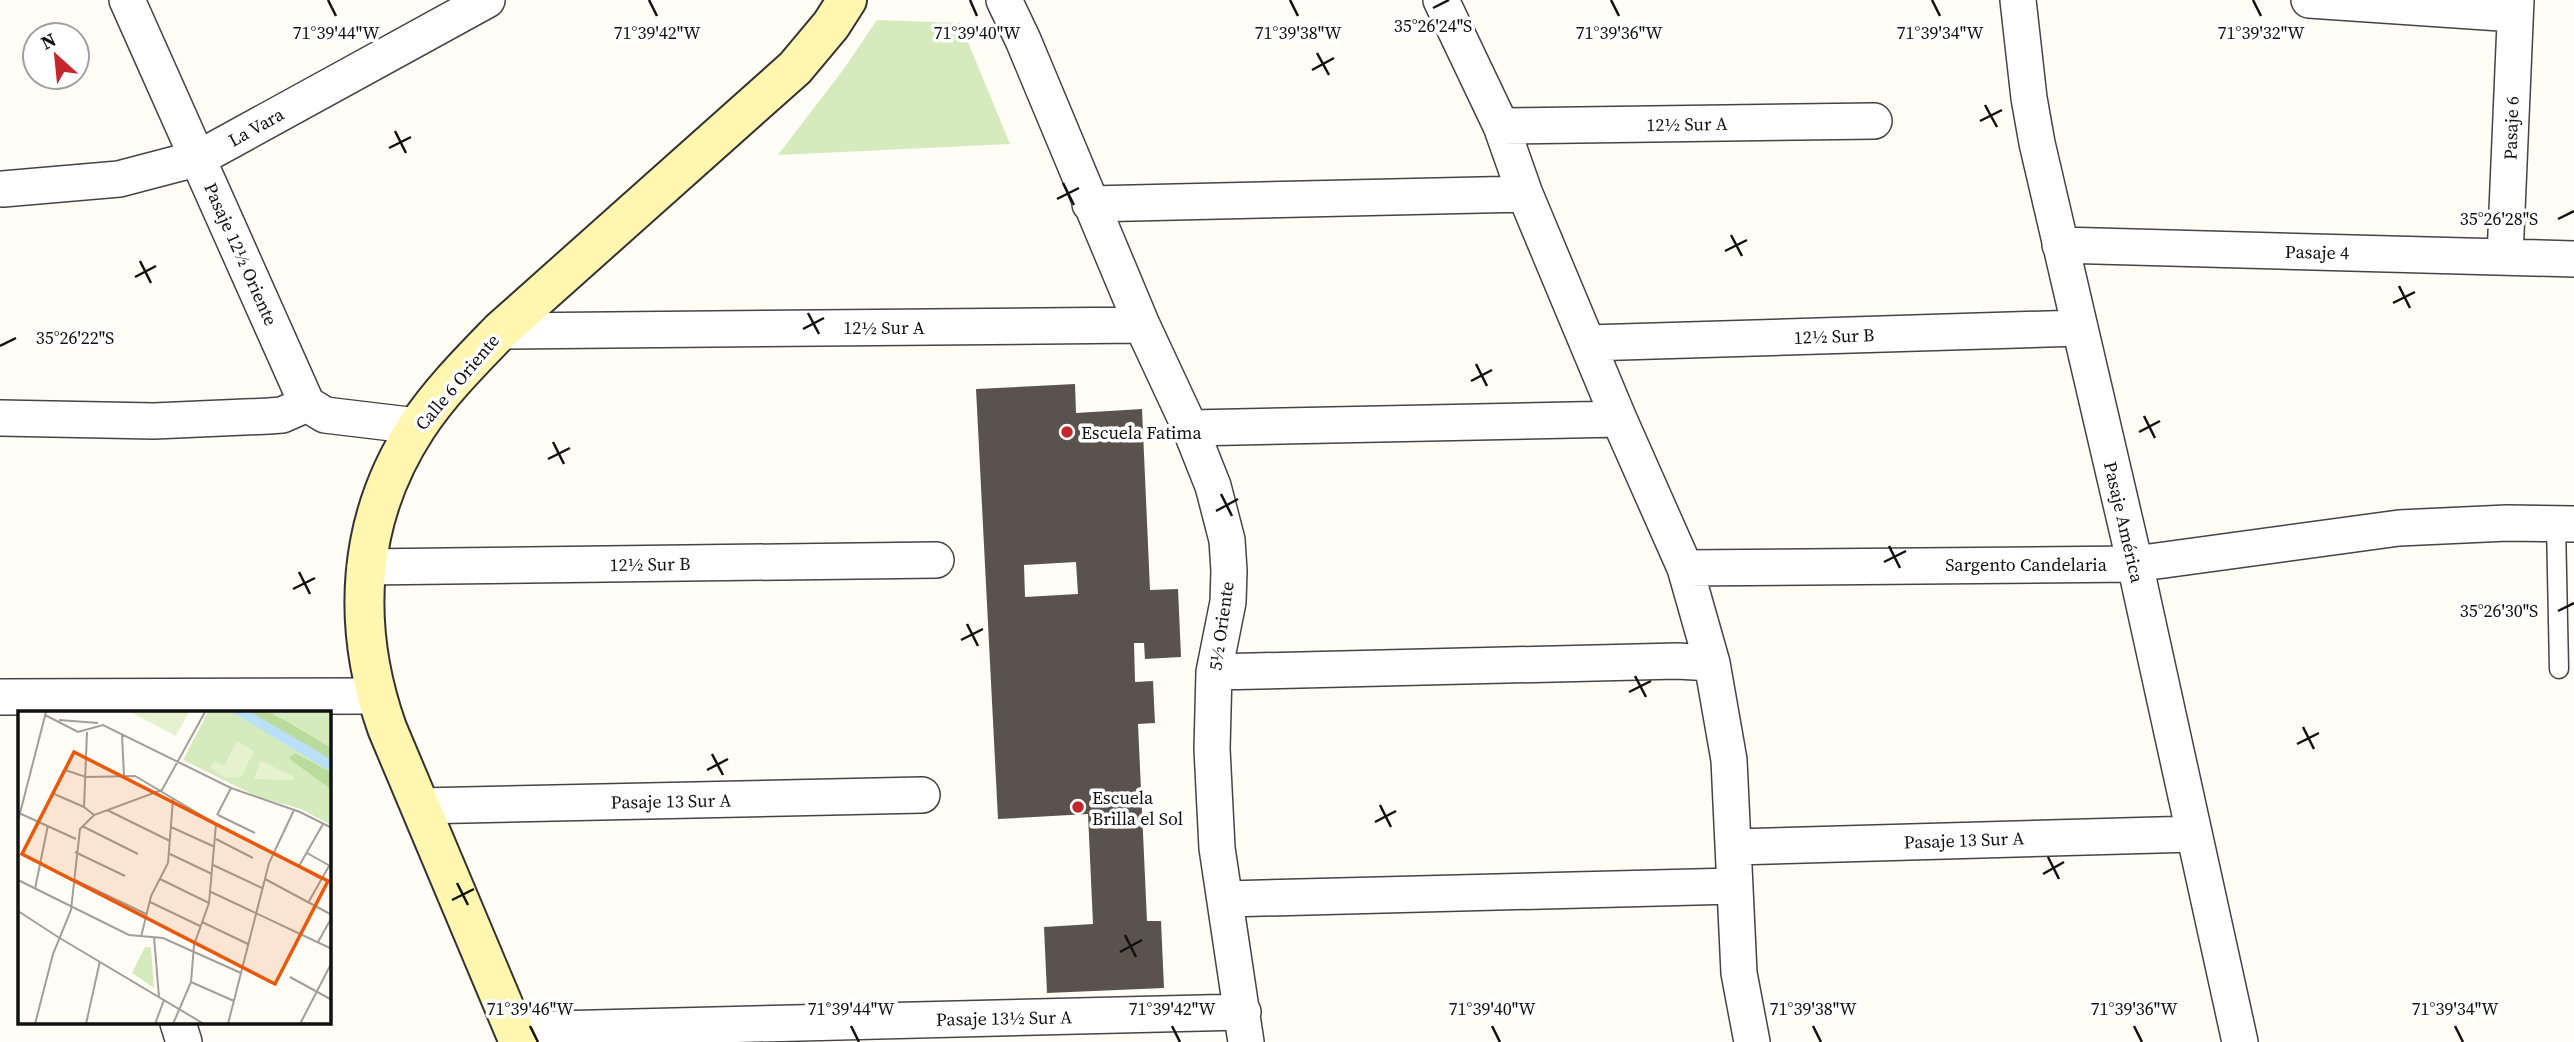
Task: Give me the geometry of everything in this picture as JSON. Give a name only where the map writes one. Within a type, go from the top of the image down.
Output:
[{"type":"main road","name":"Calle 6 Oriente","points":[[516,1036],[376,696],[366,649],[363,602],[365,568],[381,500],[397,461],[417,426],[452,381],[500,331],[795,68],[831,25],[847,0]]},
{"type":"street","name":"Pasaje 12½ Oriente","points":[[127,0],[200,158],[307,404]]},
{"type":"street","name":"La Vara","points":[[3,189],[119,179],[200,158],[487,0]]},
{"type":"street","name":"5½ Oriente","points":[[1004,0],[1142,325],[1190,428],[1213,486],[1227,540],[1228,602],[1214,672],[1213,773],[1217,848],[1244,1027]]},
{"type":"street","points":[[1441,0],[1501,126],[1525,194],[1685,568],[1712,663],[1729,760],[1739,973],[1752,1042]]},
{"type":"street","name":"Pasaje América","points":[[2018,0],[2029,98],[2060,245],[2240,1042]]},
{"type":"street","points":[[2309,0],[2515,7]]},
{"type":"street","name":"Pasaje 6","points":[[2505,257],[2515,7]]},
{"type":"street","name":"12½ Sur A","points":[[1501,126],[1874,121]]},
{"type":"street","points":[[1090,204],[1525,194]]},
{"type":"street","name":"Pasaje 4","points":[[2060,245],[2574,259]]},
{"type":"street","name":"12½ Sur A","points":[[500,331],[1142,325]]},
{"type":"street","name":"12½ Sur B","points":[[1588,343],[2079,328]]},
{"type":"street","points":[[0,418],[154,421],[269,416],[282,415],[307,404],[325,415],[417,426]]},
{"type":"street","points":[[1190,428],[1619,419]]},
{"type":"street","name":"Sargento Candelaria","points":[[1685,568],[2134,564],[2399,528],[2507,523],[2565,524]]},
{"type":"street","name":"12½ Sur B","points":[[365,568],[936,560]]},
{"type":"street","points":[[1214,672],[1677,661],[1712,663]]},
{"type":"street","points":[[0,696],[96,706],[376,696]]},
{"type":"street","name":"Pasaje 13 Sur A","points":[[420,806],[922,795]]},
{"type":"street","name":"Pasaje 13 Sur A","points":[[1734,847],[2194,834]]},
{"type":"street","points":[[1226,899],[1734,886]]},
{"type":"street","points":[[178,1024],[184,1042]]},
{"type":"street","name":"Pasaje 13½ Sur A","points":[[516,1036],[1244,1027]]},
{"type":"lane","points":[[2559,669],[2565,524]]},
{"type":"green space","points":[[877,20],[960,23],[1010,144],[778,155],[843,70]]},
{"type":"building","name":"Escuela Brilla el Sol","points":[[1075,384],[1076,413],[1142,409],[1150,590],[1178,589],[1181,657],[1145,659],[1144,643],[1134,643],[1135,682],[1153,681],[1155,723],[1138,724],[1147,921],[1161,921],[1164,988],[1047,993],[1044,927],[1093,924],[1088,814],[998,819],[976,389]],"holes":[[[1076,562],[1078,594],[1025,597],[1024,565]]]},
{"type":"place","name":"Escuela Fatima","points":[[1067,432]]},
{"type":"place","name":"Escuela Brilla el Sol","points":[[1078,807]]}]
